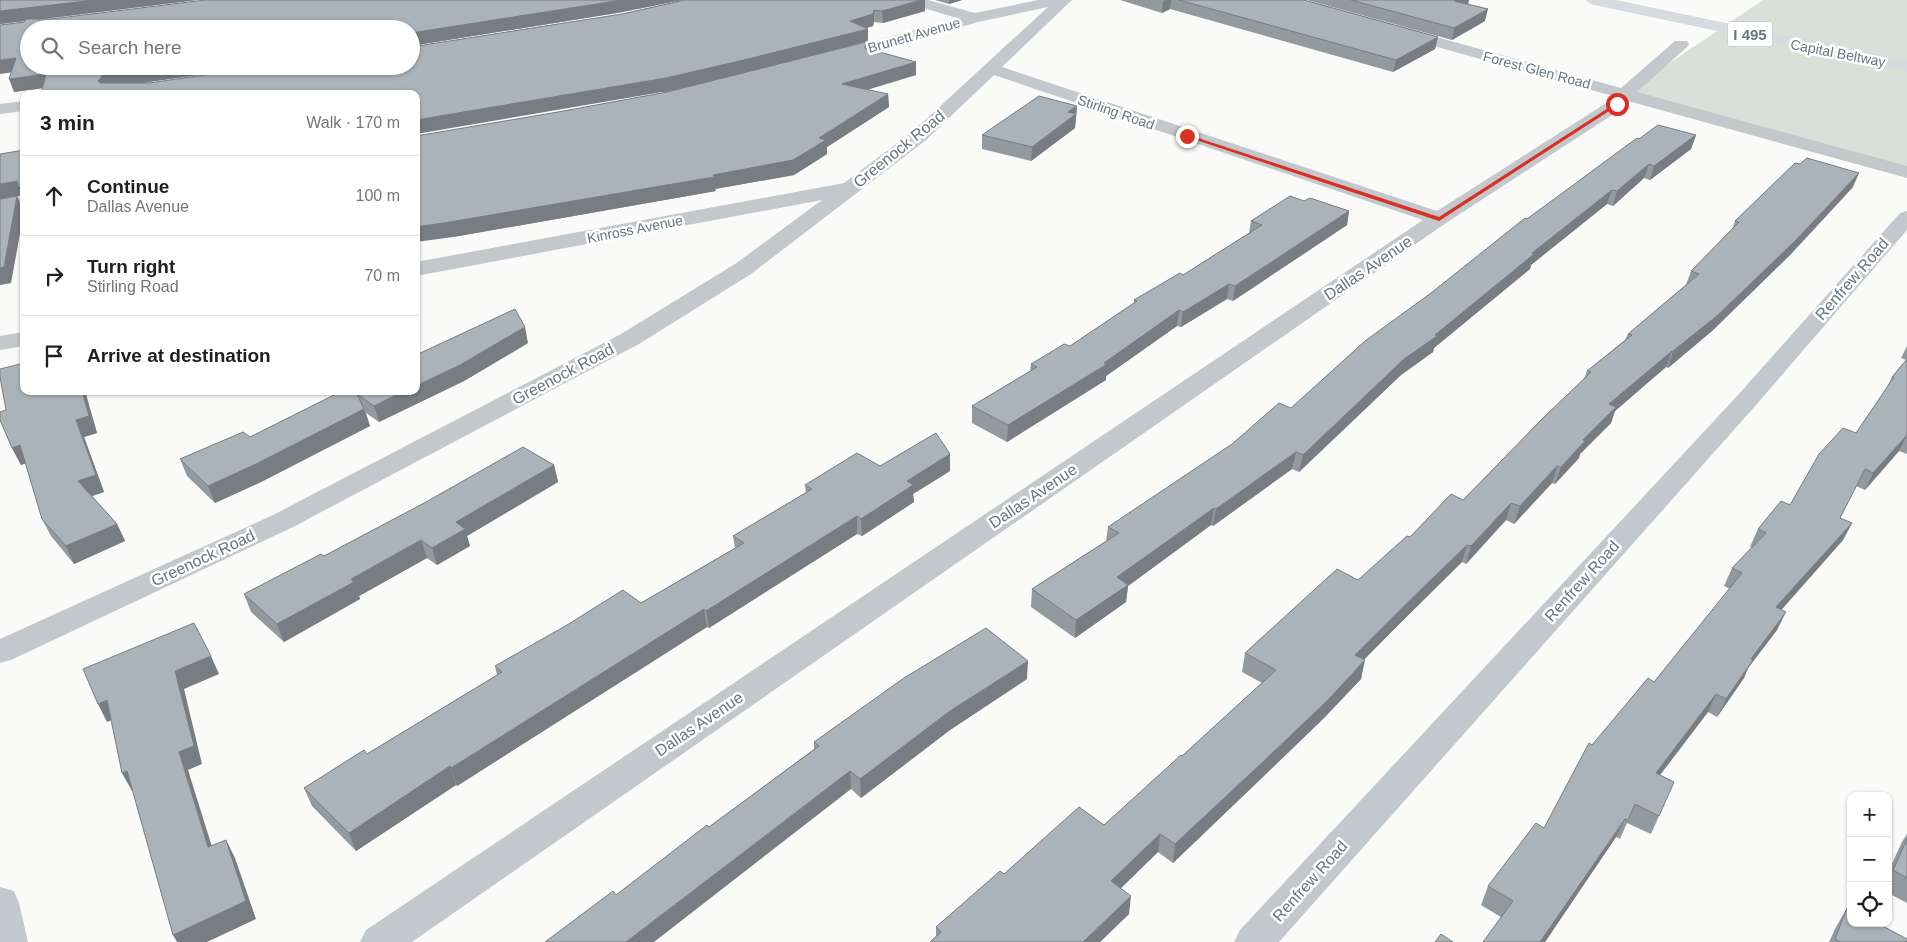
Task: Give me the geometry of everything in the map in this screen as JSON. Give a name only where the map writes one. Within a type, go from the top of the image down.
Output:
[{"type":"highway","name":"Capital Beltway","points":[[1594,0],[1907,66]]},
{"type":"street","points":[[911,0],[975,18]]},
{"type":"street","name":"Brunett Avenue","points":[[819,62],[975,18],[1059,0]]},
{"type":"street","name":"Greenock Road","points":[[0,652],[283,521],[630,339],[743,269],[919,136],[1064,0]]},
{"type":"street","name":"Forest Glen Road","points":[[1383,28],[1907,172]]},
{"type":"street","name":"Dallas Avenue","points":[[380,942],[1439,219],[1617,104],[1624,94],[1681,44]]},
{"type":"street","name":"Stirling Road","points":[[992,69],[1439,219]]},
{"type":"street","points":[[0,109],[20,106]]},
{"type":"street","name":"Kinross Avenue","points":[[420,268],[852,188]]},
{"type":"street","points":[[0,207],[20,204]]},
{"type":"street","name":"Renfrew Road","points":[[1254,942],[1740,407],[1907,217]]},
{"type":"street","points":[[0,343],[20,340]]},
{"type":"street","points":[[0,903],[8,942]]},
{"type":"shaded area","points":[[1763,0],[1907,0],[1907,169],[1624,94]]},
{"type":"building","points":[[0,0],[95,0],[0,11]]},
{"type":"building","points":[[205,0],[622,0],[420,32],[420,20],[25,20],[51,19]]},
{"type":"building","points":[[685,0],[921,0],[882,11],[874,10],[873,14],[850,21],[868,29],[744,60],[666,78],[420,119],[420,90],[42,90],[46,75],[103,75],[98,81],[100,83],[149,83],[205,75],[420,75],[420,46],[622,14]]},
{"type":"building","points":[[1179,0],[1304,0],[1438,37],[1396,60]]},
{"type":"building","points":[[1351,0],[1455,0],[1488,9],[1454,28]]},
{"type":"building","points":[[20,22],[20,75],[39,75],[9,79],[16,58],[0,60],[0,25]]},
{"type":"building","points":[[866,42],[865,48],[916,62],[842,84],[888,94],[819,138],[826,140],[793,160],[713,175],[714,177],[420,226],[420,135],[667,92]]},
{"type":"building","points":[[1039,96],[1077,106],[1068,112],[1076,114],[1032,147],[982,135]]},
{"type":"building","points":[[1658,125],[1696,135],[1654,166],[1649,164],[1617,191],[1612,190],[1532,253],[1534,254],[1435,335],[1437,336],[1404,359],[1303,455],[1296,452],[1117,577],[1128,585],[1076,620],[1032,589],[1119,533],[1108,527],[1232,444],[1279,403],[1291,408],[1365,341],[1431,293],[1525,218],[1527,219],[1637,138],[1639,139]]},
{"type":"building","points":[[20,151],[20,185],[17,181],[0,184],[0,154]]},
{"type":"building","points":[[1807,158],[1859,173],[1796,240],[1718,315],[1609,404],[1616,407],[1583,440],[1585,441],[1561,467],[1557,466],[1520,506],[1511,503],[1471,546],[1467,545],[1405,605],[1355,655],[1365,660],[1328,700],[1265,760],[1175,844],[1160,834],[1111,881],[1131,896],[1083,942],[930,942],[941,932],[936,927],[1000,871],[1004,874],[1079,807],[1104,825],[1182,756],[1276,670],[1245,653],[1337,569],[1358,580],[1407,536],[1410,537],[1451,494],[1463,500],[1591,372],[1587,371],[1632,335],[1628,334],[1699,274],[1691,271],[1739,222],[1735,221],[1795,163],[1800,164]]},
{"type":"building","points":[[17,196],[4,267],[0,268],[0,199]]},
{"type":"building","points":[[1290,196],[1304,201],[1310,198],[1349,211],[1235,286],[1229,284],[1183,312],[1179,310],[1104,363],[1107,364],[1008,425],[972,406],[1037,367],[1031,364],[1064,344],[1070,346],[1137,301],[1134,300],[1180,273],[1183,275],[1262,225],[1251,221]]},
{"type":"building","points":[[515,309],[525,327],[460,365],[420,384],[420,353]]},
{"type":"building","points":[[1907,359],[1907,435],[1873,473],[1865,469],[1840,518],[1852,523],[1776,607],[1786,612],[1751,659],[1753,660],[1726,699],[1716,694],[1656,773],[1674,782],[1659,816],[1635,804],[1628,820],[1625,819],[1540,942],[1483,942],[1513,901],[1488,886],[1536,823],[1544,828],[1589,743],[1592,745],[1648,678],[1654,682],[1742,573],[1732,568],[1766,533],[1758,529],[1781,501],[1790,505],[1819,454],[1843,428],[1856,433],[1894,377],[1892,377]]},
{"type":"building","points":[[20,364],[20,395],[83,395],[89,416],[76,420],[96,475],[78,481],[117,524],[66,546],[42,519],[20,445],[12,448],[0,420],[0,412],[6,410],[0,369]]},
{"type":"building","points":[[334,395],[357,395],[364,409],[254,465],[208,486],[180,459],[243,432],[250,437]]},
{"type":"building","points":[[358,395],[396,395],[374,406]]},
{"type":"building","points":[[936,433],[950,454],[907,481],[913,485],[861,519],[857,516],[706,611],[704,609],[451,768],[450,766],[349,833],[304,788],[364,750],[367,754],[502,672],[495,666],[567,625],[623,590],[641,603],[744,543],[733,536],[812,489],[805,485],[857,453],[880,466]]},
{"type":"building","points":[[523,447],[554,465],[456,522],[465,529],[432,548],[421,540],[351,579],[354,582],[277,624],[244,594],[321,554],[324,556],[426,502]]},
{"type":"building","points":[[194,623],[211,656],[175,671],[194,746],[179,752],[208,847],[226,840],[246,901],[173,935],[127,771],[122,773],[107,700],[98,704],[83,669]]},
{"type":"building","points":[[986,628],[1028,661],[950,711],[860,779],[850,771],[626,942],[545,942],[613,891],[616,895],[707,825],[709,827],[819,746],[814,742],[904,678]]},
{"type":"building","points":[[1907,839],[1907,878],[1893,870]]},
{"type":"building","points":[[1847,908],[1847,927],[1884,927],[1907,939],[1907,942],[1840,942],[1835,939]]},
{"type":"building","points":[[1441,934],[1453,942],[1435,942]]},
{"type":"route","points":[[1187,136],[1439,219],[1617,104]]}]
